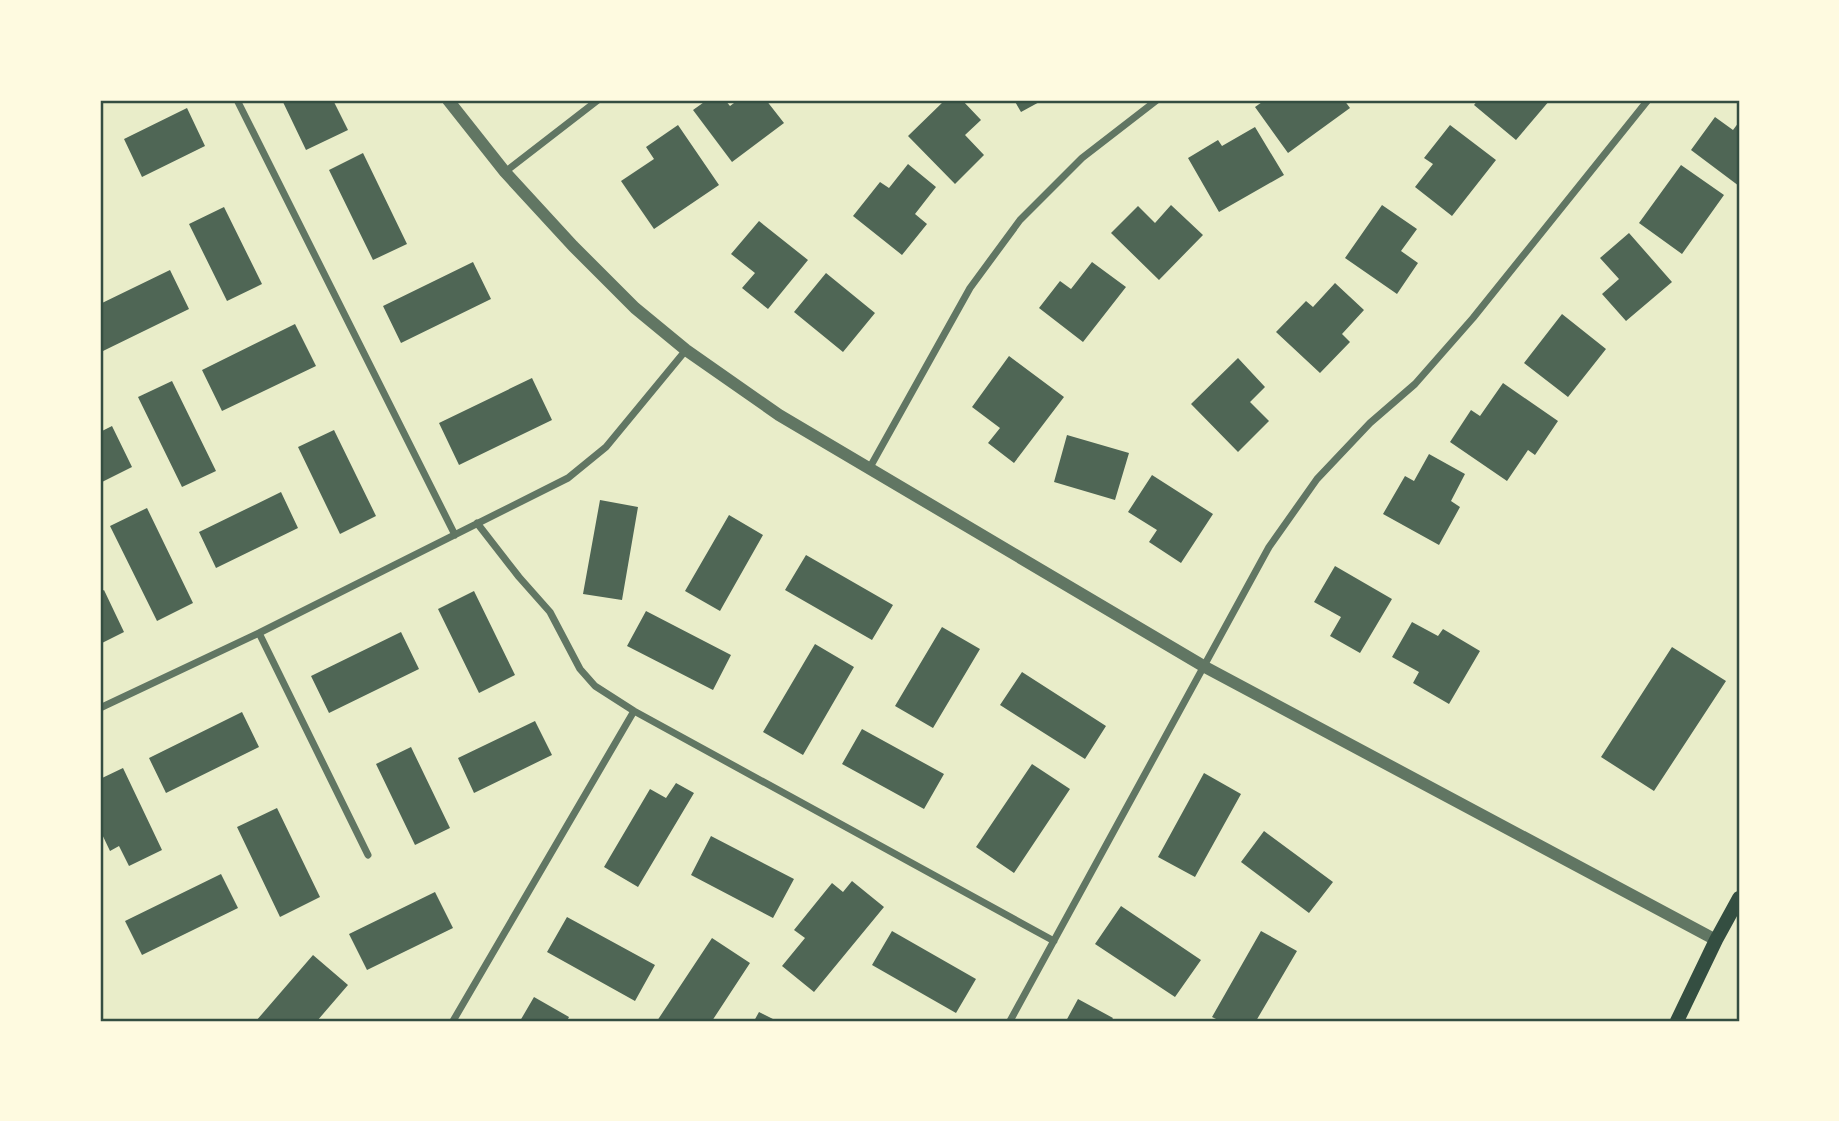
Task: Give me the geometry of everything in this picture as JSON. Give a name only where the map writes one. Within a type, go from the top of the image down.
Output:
[{"type":"main road","points":[[1677,1021],[1739,898]]},
{"type":"street","points":[[237,100],[455,535]]},
{"type":"street","points":[[448,100],[505,172],[635,308],[686,350],[779,415],[1205,667],[1716,940]]},
{"type":"street","points":[[505,172],[598,100]]},
{"type":"street","points":[[869,469],[970,288],[1020,220],[1082,158],[1157,100]]},
{"type":"street","points":[[1010,1021],[1269,547],[1317,479],[1370,423],[1415,384],[1465,327],[1648,100]]},
{"type":"street","points":[[100,708],[259,633],[568,478],[606,447],[686,350]]},
{"type":"street","points":[[477,523],[550,612],[579,669],[596,686],[634,711],[1054,941]]},
{"type":"street","points":[[259,633],[368,855]]},
{"type":"street","points":[[453,1021],[634,711]]},
{"type":"building","points":[[282,100],[333,100],[348,130],[306,150]]},
{"type":"building","points":[[707,100],[725,100],[730,106],[738,100],[766,100],[784,123],[732,162],[693,110]]},
{"type":"building","points":[[945,100],[962,100],[981,120],[965,135],[984,155],[955,184],[908,136]]},
{"type":"building","points":[[1014,100],[1043,100],[1021,112]]},
{"type":"building","points":[[1265,100],[1344,100],[1350,108],[1288,153],[1255,107]]},
{"type":"building","points":[[1478,100],[1550,100],[1516,140],[1474,105]]},
{"type":"building","points":[[187,108],[205,146],[142,177],[124,139]]},
{"type":"building","points":[[1715,117],[1733,130],[1739,122],[1739,186],[1691,150]]},
{"type":"building","points":[[678,125],[719,185],[654,229],[621,181],[654,159],[646,147]]},
{"type":"building","points":[[1450,125],[1496,160],[1452,216],[1415,187],[1433,164],[1424,158]]},
{"type":"building","points":[[1255,127],[1284,175],[1219,212],[1188,158],[1218,140],[1222,146]]},
{"type":"building","points":[[363,153],[407,244],[373,260],[329,170]]},
{"type":"building","points":[[908,164],[936,187],[915,214],[927,224],[902,255],[853,216],[880,182],[889,188]]},
{"type":"building","points":[[1681,165],[1724,195],[1682,254],[1639,223]]},
{"type":"building","points":[[1171,205],[1203,235],[1159,280],[1111,233],[1138,206],[1155,223]]},
{"type":"building","points":[[1382,205],[1417,229],[1401,251],[1418,263],[1397,294],[1345,258]]},
{"type":"building","points":[[224,207],[262,284],[227,301],[189,224]]},
{"type":"building","points":[[759,221],[808,260],[768,309],[742,288],[755,273],[731,254]]},
{"type":"building","points":[[1629,233],[1672,282],[1626,321],[1602,294],[1619,279],[1600,258]]},
{"type":"building","points":[[473,262],[491,299],[401,343],[383,306]]},
{"type":"building","points":[[1092,262],[1126,287],[1083,342],[1039,308],[1060,281],[1071,289]]},
{"type":"building","points":[[170,270],[189,309],[103,351],[100,344],[100,304]]},
{"type":"building","points":[[826,273],[875,313],[843,352],[794,312]]},
{"type":"building","points":[[1335,283],[1364,310],[1342,334],[1350,342],[1320,373],[1276,332],[1306,301],[1313,307]]},
{"type":"building","points":[[1562,314],[1606,349],[1568,397],[1524,363]]},
{"type":"building","points":[[295,324],[316,366],[222,411],[202,370]]},
{"type":"building","points":[[1009,356],[1064,397],[1014,463],[988,443],[1000,428],[972,407]]},
{"type":"building","points":[[1238,358],[1265,387],[1250,402],[1269,421],[1238,452],[1191,404]]},
{"type":"building","points":[[532,378],[552,420],[459,465],[439,423]]},
{"type":"building","points":[[172,381],[216,471],[182,487],[138,397]]},
{"type":"building","points":[[1503,383],[1558,421],[1535,455],[1528,450],[1507,481],[1450,442],[1471,410],[1480,416]]},
{"type":"building","points":[[112,426],[132,467],[100,483],[100,432]]},
{"type":"building","points":[[334,430],[376,516],[340,534],[298,447]]},
{"type":"building","points":[[1067,435],[1129,453],[1115,500],[1054,482]]},
{"type":"building","points":[[1429,454],[1465,474],[1451,501],[1460,507],[1439,545],[1383,514],[1405,476],[1414,481]]},
{"type":"building","points":[[1152,475],[1213,514],[1181,563],[1149,542],[1157,530],[1128,512]]},
{"type":"building","points":[[281,492],[298,528],[216,568],[199,532]]},
{"type":"building","points":[[600,500],[638,507],[622,600],[583,594]]},
{"type":"building","points":[[147,508],[193,603],[157,621],[110,526]]},
{"type":"building","points":[[729,515],[763,535],[720,611],[685,591]]},
{"type":"building","points":[[806,555],[893,605],[872,640],[785,590]]},
{"type":"building","points":[[1335,566],[1392,599],[1360,653],[1330,636],[1341,617],[1314,602]]},
{"type":"building","points":[[104,590],[124,632],[100,644],[100,592]]},
{"type":"building","points":[[474,591],[515,675],[479,693],[438,609]]},
{"type":"building","points":[[646,611],[731,655],[713,690],[627,646]]},
{"type":"building","points":[[1412,622],[1438,636],[1443,629],[1480,651],[1449,704],[1413,683],[1419,672],[1392,657]]},
{"type":"building","points":[[942,627],[980,649],[933,728],[895,706]]},
{"type":"building","points":[[401,632],[419,669],[329,713],[311,676]]},
{"type":"building","points":[[815,644],[854,667],[803,755],[763,732]]},
{"type":"building","points":[[1672,647],[1726,681],[1654,791],[1601,757]]},
{"type":"building","points":[[1022,672],[1106,726],[1085,759],[1000,705]]},
{"type":"building","points":[[242,712],[259,747],[166,793],[149,758]]},
{"type":"building","points":[[535,721],[552,755],[474,793],[458,758]]},
{"type":"building","points":[[862,729],[944,774],[924,809],[842,764]]},
{"type":"building","points":[[411,747],[450,828],[415,845],[376,764]]},
{"type":"building","points":[[1032,764],[1070,789],[1014,873],[976,847]]},
{"type":"building","points":[[123,768],[162,850],[129,866],[119,846],[110,851],[100,830],[100,779]]},
{"type":"building","points":[[1204,773],[1241,794],[1195,877],[1158,857]]},
{"type":"building","points":[[676,783],[694,793],[638,887],[604,867],[650,789],[666,798]]},
{"type":"building","points":[[277,808],[320,897],[280,917],[237,827]]},
{"type":"building","points":[[1264,831],[1333,882],[1309,913],[1241,862]]},
{"type":"building","points":[[711,836],[794,879],[773,918],[691,875]]},
{"type":"building","points":[[221,874],[238,908],[142,955],[125,921]]},
{"type":"building","points":[[852,881],[884,907],[814,992],[782,966],[805,938],[794,930],[832,883],[843,892]]},
{"type":"building","points":[[435,892],[453,928],[367,970],[349,934]]},
{"type":"building","points":[[1121,906],[1201,960],[1175,997],[1095,944]]},
{"type":"building","points":[[567,917],[655,965],[635,1001],[547,952]]},
{"type":"building","points":[[892,931],[976,979],[956,1013],[872,965]]},
{"type":"building","points":[[1261,931],[1297,951],[1256,1021],[1220,1021],[1212,1017]]},
{"type":"building","points":[[712,938],[750,963],[712,1021],[657,1021]]},
{"type":"building","points":[[313,955],[348,985],[317,1021],[256,1021]]},
{"type":"building","points":[[534,997],[569,1017],[567,1021],[520,1021]]},
{"type":"building","points":[[1078,999],[1113,1018],[1111,1021],[1066,1021]]},
{"type":"building","points":[[759,1012],[777,1021],[754,1021]]}]
